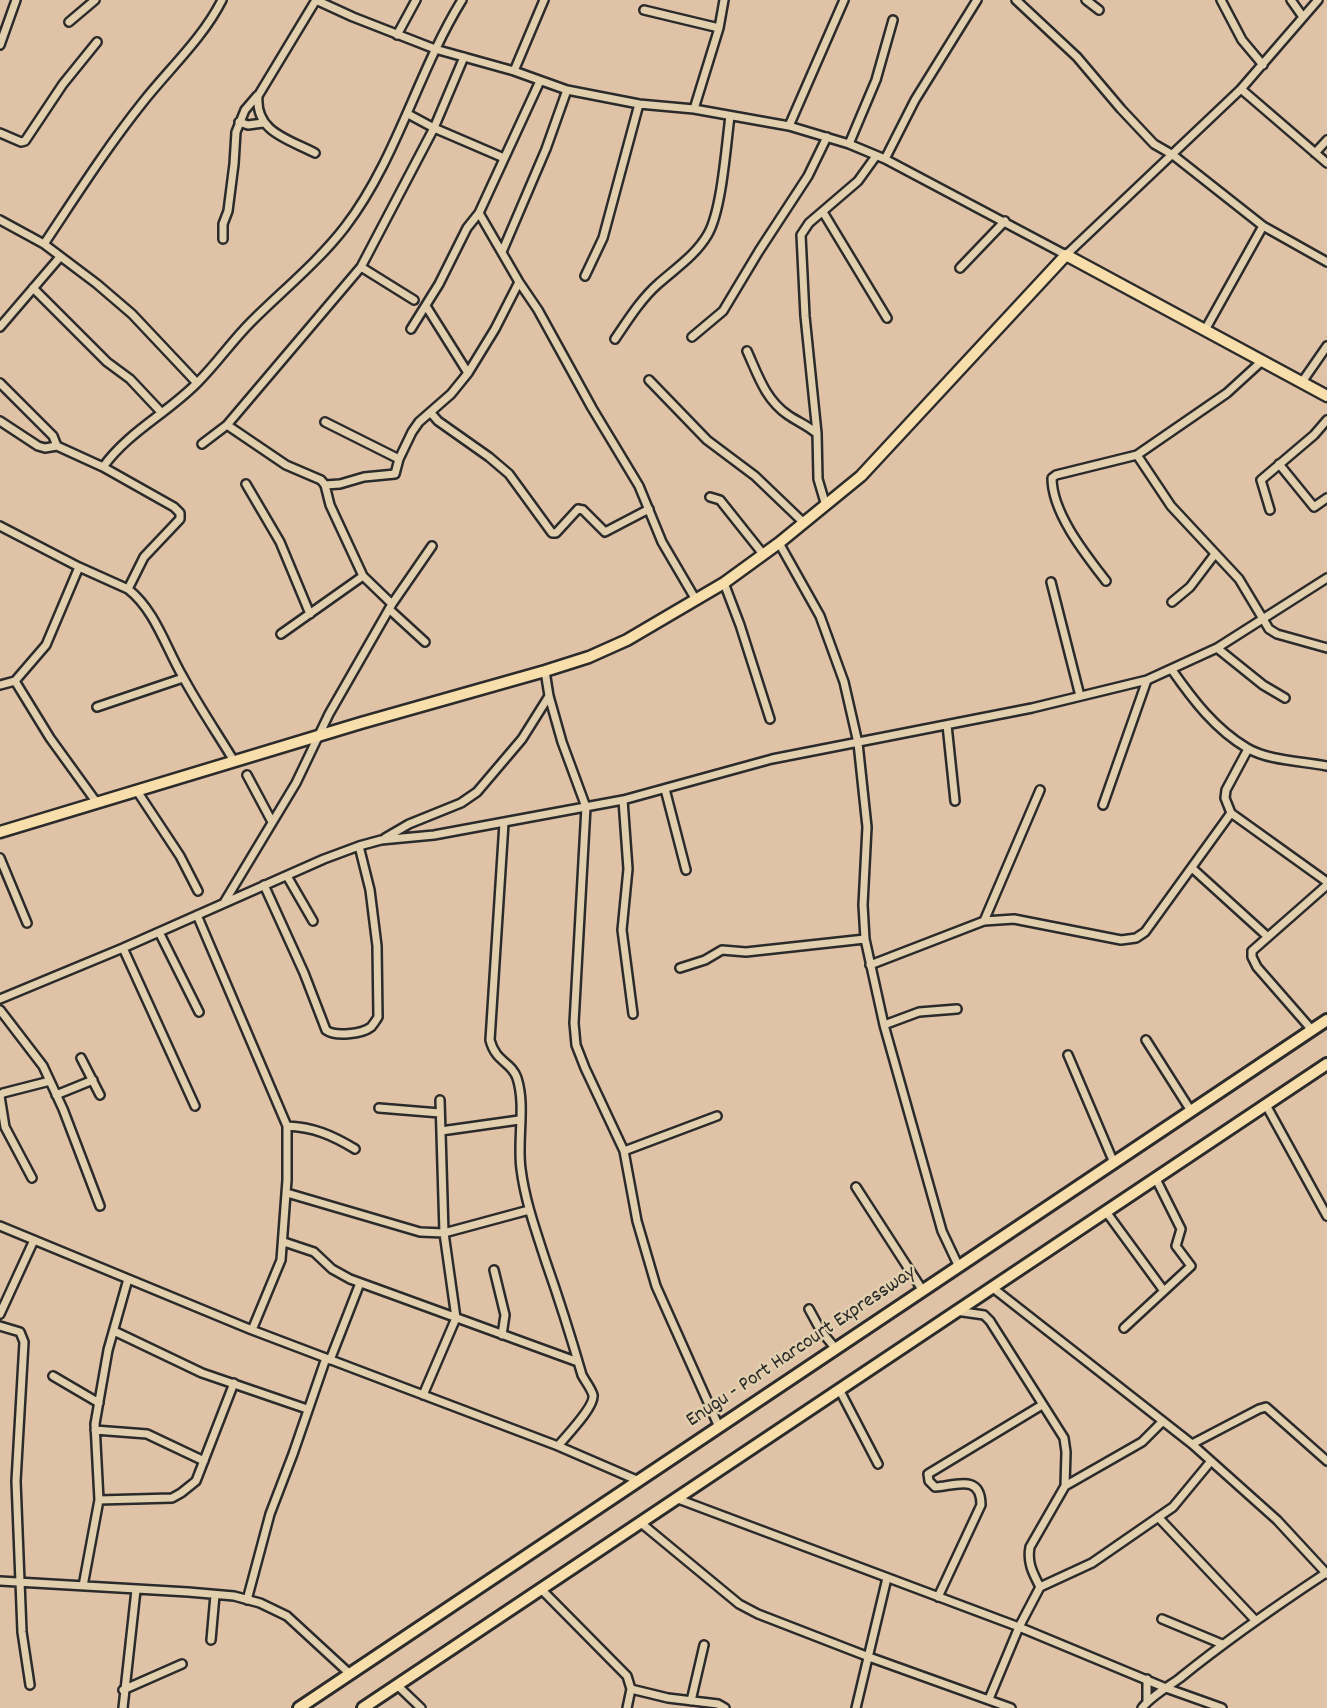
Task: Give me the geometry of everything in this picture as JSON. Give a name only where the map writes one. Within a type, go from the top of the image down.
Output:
[{"type":"highway","name":"Enugu - Port Harcourt Expressway","points":[[299,1708],[1327,1020]]},
{"type":"highway","points":[[363,1708],[1327,1064]]},
{"type":"main road","points":[[0,832],[545,671],[589,657],[627,640],[724,583],[861,477],[1066,255],[1327,397]]},
{"type":"street","points":[[0,45],[16,0]]},
{"type":"street","points":[[69,22],[95,0]]},
{"type":"street","points":[[44,244],[114,138],[193,43],[222,0]]},
{"type":"street","points":[[223,239],[222,226],[228,211],[239,122],[245,110],[258,96],[316,0],[397,35],[568,90],[639,104],[694,109],[789,126],[849,144],[885,159],[1066,255],[1241,89],[1318,0]]},
{"type":"street","points":[[397,35],[416,0]]},
{"type":"street","points":[[103,467],[124,442],[197,383],[248,325],[344,228],[364,199],[408,114],[435,48],[462,0]]},
{"type":"street","points":[[514,71],[544,0]]},
{"type":"street","points":[[694,109],[719,28],[724,0]]},
{"type":"street","points":[[789,126],[844,0]]},
{"type":"street","points":[[885,159],[915,100],[977,0]]},
{"type":"street","points":[[1016,0],[1077,57],[1154,144],[1173,155],[1263,226],[1327,262]]},
{"type":"street","points":[[1086,0],[1099,10]]},
{"type":"street","points":[[1221,0],[1241,40],[1263,65]]},
{"type":"street","points":[[1292,0],[1303,17]]},
{"type":"street","points":[[644,10],[719,28]]},
{"type":"street","points":[[849,144],[876,80],[893,20]]},
{"type":"street","points":[[0,133],[21,142],[25,141],[63,84],[97,43]]},
{"type":"street","points":[[202,444],[227,425],[360,267],[434,128],[464,57]]},
{"type":"street","points":[[411,329],[467,228],[479,213],[540,81]]},
{"type":"street","points":[[1241,89],[1327,163]]},
{"type":"street","points":[[502,252],[568,90]]},
{"type":"street","points":[[258,96],[257,109],[263,123],[274,132],[316,153]]},
{"type":"street","points":[[584,276],[603,238],[639,104]]},
{"type":"street","points":[[408,114],[504,158]]},
{"type":"street","points":[[615,339],[649,294],[699,247],[709,231],[719,197],[730,116]]},
{"type":"street","points":[[239,122],[248,125],[263,123]]},
{"type":"street","points":[[692,337],[723,311],[808,176],[827,137]]},
{"type":"street","points":[[1315,153],[1327,140]]},
{"type":"street","points":[[826,506],[818,479],[817,433],[808,357],[801,235],[804,229],[858,181],[876,156]]},
{"type":"street","points":[[822,212],[887,318]]},
{"type":"street","points":[[479,213],[639,485],[663,542],[696,600]]},
{"type":"street","points":[[0,220],[44,244],[97,284],[132,314],[197,383]]},
{"type":"street","points":[[960,268],[1004,221]]},
{"type":"street","points":[[1205,330],[1263,226]]},
{"type":"street","points":[[0,327],[60,257]]},
{"type":"street","points":[[360,267],[414,300]]},
{"type":"street","points":[[326,485],[364,477],[391,476],[397,472],[399,459],[412,432],[468,373],[519,282]]},
{"type":"street","points":[[33,288],[107,362],[130,379],[161,412]]},
{"type":"street","points":[[426,306],[468,373]]},
{"type":"street","points":[[1302,382],[1327,346]]},
{"type":"street","points":[[747,351],[765,391],[788,415],[806,423],[817,433]]},
{"type":"street","points":[[1106,581],[1071,532],[1059,506],[1052,478],[1137,455],[1227,393],[1262,361]]},
{"type":"street","points":[[649,380],[707,440],[755,476],[804,523]]},
{"type":"street","points":[[0,383],[53,436],[57,446]]},
{"type":"street","points":[[431,413],[509,474],[552,534],[578,509],[583,510],[605,532],[649,509]]},
{"type":"street","points":[[806,423],[814,413]]},
{"type":"street","points":[[1270,510],[1261,480],[1314,435],[1327,420]]},
{"type":"street","points":[[0,421],[38,446],[57,446],[103,467],[180,513],[176,525],[144,557],[128,589]]},
{"type":"street","points":[[326,422],[399,459]]},
{"type":"street","points":[[227,425],[286,465],[312,474],[326,485],[330,505],[363,576],[425,642]]},
{"type":"street","points":[[1137,455],[1171,506],[1239,579],[1269,629],[1277,634],[1327,648]]},
{"type":"street","points":[[1279,464],[1314,507],[1327,498]]},
{"type":"street","points":[[246,484],[280,542],[310,614]]},
{"type":"street","points":[[710,497],[720,500],[763,554]]},
{"type":"street","points":[[0,526],[135,594],[153,620],[183,677],[234,761]]},
{"type":"street","points":[[779,543],[820,616],[844,682],[858,743],[867,827],[863,905],[870,965],[884,1025],[942,1231],[959,1267]]},
{"type":"street","points":[[225,902],[271,820],[296,783],[318,736],[391,607],[432,545]]},
{"type":"street","points":[[1172,602],[1190,587],[1215,554]]},
{"type":"street","points":[[0,685],[15,681],[46,645],[79,567]]},
{"type":"street","points":[[281,634],[363,576]]},
{"type":"street","points":[[0,999],[359,846],[381,840],[434,835],[504,823],[622,800],[772,759],[947,725],[1147,680],[1217,648],[1327,578]]},
{"type":"street","points":[[1051,582],[1080,696]]},
{"type":"street","points":[[724,583],[770,719]]},
{"type":"street","points":[[1217,648],[1263,685],[1285,698]]},
{"type":"street","points":[[1172,670],[1198,707],[1248,749],[1327,766]]},
{"type":"street","points":[[545,671],[562,742],[586,807],[574,1023],[576,1045],[624,1151],[637,1221],[656,1286],[719,1427]]},
{"type":"street","points":[[97,707],[183,677]]},
{"type":"street","points":[[1103,805],[1147,680]]},
{"type":"street","points":[[15,681],[50,738],[97,803]]},
{"type":"street","points":[[381,840],[409,824],[461,803],[477,792],[522,739],[549,696]]},
{"type":"street","points":[[947,725],[955,801]]},
{"type":"street","points":[[1248,749],[1226,790],[1225,798],[1231,813],[1327,883],[1252,951],[1254,963],[1312,1030]]},
{"type":"street","points":[[247,775],[271,820]]},
{"type":"street","points":[[666,789],[686,870]]},
{"type":"street","points":[[137,790],[180,856],[198,891]]},
{"type":"street","points":[[984,921],[1040,790]]},
{"type":"street","points":[[622,800],[628,869],[622,930],[633,1014]]},
{"type":"street","points":[[870,965],[984,921],[1014,919],[1121,940],[1136,938],[1145,932],[1231,813]]},
{"type":"street","points":[[504,823],[490,1040],[493,1053],[510,1066],[517,1076],[522,1102],[519,1120],[520,1167],[529,1210],[582,1375],[593,1395],[592,1403],[558,1446]]},
{"type":"street","points":[[264,885],[304,973],[326,1030],[334,1035],[363,1031],[372,1027],[378,1017],[377,946],[370,890],[359,846]]},
{"type":"street","points":[[0,858],[27,923]]},
{"type":"street","points":[[1192,868],[1268,937]]},
{"type":"street","points":[[287,877],[313,921]]},
{"type":"street","points":[[197,915],[287,1126],[287,1194],[281,1260],[252,1330]]},
{"type":"street","points":[[159,932],[199,1012]]},
{"type":"street","points":[[680,968],[705,960],[722,950],[746,952],[865,939]]},
{"type":"street","points":[[123,948],[195,1105]]},
{"type":"street","points":[[884,1025],[919,1012],[957,1009]]},
{"type":"street","points":[[0,1010],[43,1066],[100,1206]]},
{"type":"street","points":[[1146,1040],[1191,1111]]},
{"type":"street","points":[[1068,1055],[1114,1163]]},
{"type":"street","points":[[81,1058],[100,1095]]},
{"type":"street","points":[[56,1095],[93,1080]]},
{"type":"street","points":[[33,1178],[5,1127],[0,1096],[50,1081]]},
{"type":"street","points":[[423,1395],[456,1318],[444,1233],[440,1100]]},
{"type":"street","points":[[1266,1105],[1327,1216]]},
{"type":"street","points":[[379,1108],[440,1113]]},
{"type":"street","points":[[624,1151],[717,1116]]},
{"type":"street","points":[[441,1131],[519,1120]]},
{"type":"street","points":[[287,1126],[307,1126],[322,1131],[355,1149]]},
{"type":"street","points":[[1124,1328],[1191,1266],[1176,1246],[1181,1229],[1156,1179]]},
{"type":"street","points":[[856,1187],[923,1291]]},
{"type":"street","points":[[287,1194],[407,1229],[444,1233],[529,1210]]},
{"type":"street","points":[[1107,1213],[1164,1291]]},
{"type":"street","points":[[0,1226],[252,1330],[558,1446],[639,1481]]},
{"type":"street","points":[[0,1314],[34,1240]]},
{"type":"street","points":[[284,1242],[314,1252],[340,1274],[360,1283],[578,1363]]},
{"type":"street","points":[[494,1270],[505,1315],[502,1335]]},
{"type":"street","points":[[83,1586],[99,1500],[95,1430],[114,1331],[128,1279]]},
{"type":"street","points":[[247,1600],[270,1514],[307,1409],[360,1283]]},
{"type":"street","points":[[993,1288],[1192,1444],[1277,1520],[1326,1573],[1222,1644],[1144,1704]]},
{"type":"street","points":[[809,1309],[821,1331],[836,1349]]},
{"type":"street","points":[[956,1311],[984,1315],[990,1321],[1064,1438],[1065,1486],[1030,1547],[1028,1557],[1030,1568],[1040,1587]]},
{"type":"street","points":[[0,1326],[20,1332],[24,1342],[16,1481],[22,1632],[30,1685]]},
{"type":"street","points":[[114,1331],[202,1373],[307,1409]]},
{"type":"street","points":[[53,1376],[99,1403]]},
{"type":"street","points":[[99,1500],[172,1498],[196,1481],[233,1383]]},
{"type":"street","points":[[839,1389],[878,1464]]},
{"type":"street","points":[[937,1597],[981,1505],[981,1496],[975,1488],[966,1483],[935,1487],[929,1481],[928,1474],[1042,1405]]},
{"type":"street","points":[[1192,1444],[1266,1407],[1327,1461]]},
{"type":"street","points":[[1065,1486],[1142,1442],[1162,1422]]},
{"type":"street","points":[[95,1430],[147,1434],[204,1461]]},
{"type":"street","points":[[989,1699],[1019,1628],[1040,1587],[1092,1563],[1173,1507],[1211,1461]]},
{"type":"street","points":[[678,1499],[1222,1708]]},
{"type":"street","points":[[1158,1517],[1256,1621]]},
{"type":"street","points":[[640,1523],[739,1604],[758,1614],[1011,1708]]},
{"type":"street","points":[[1318,1563],[1327,1557]]},
{"type":"street","points":[[856,1708],[887,1578]]},
{"type":"street","points":[[0,1581],[215,1595],[260,1603],[287,1616],[350,1674]]},
{"type":"street","points":[[541,1589],[627,1676],[631,1689],[627,1708]]},
{"type":"street","points":[[123,1708],[136,1590]]},
{"type":"street","points":[[211,1640],[215,1595]]},
{"type":"street","points":[[1162,1619],[1222,1644]]},
{"type":"street","points":[[691,1701],[704,1645]]},
{"type":"street","points":[[123,1690],[182,1664]]},
{"type":"street","points":[[1144,1704],[1147,1679]]},
{"type":"street","points":[[397,1685],[421,1708]]},
{"type":"street","points":[[631,1689],[668,1698],[718,1703],[725,1708]]}]
